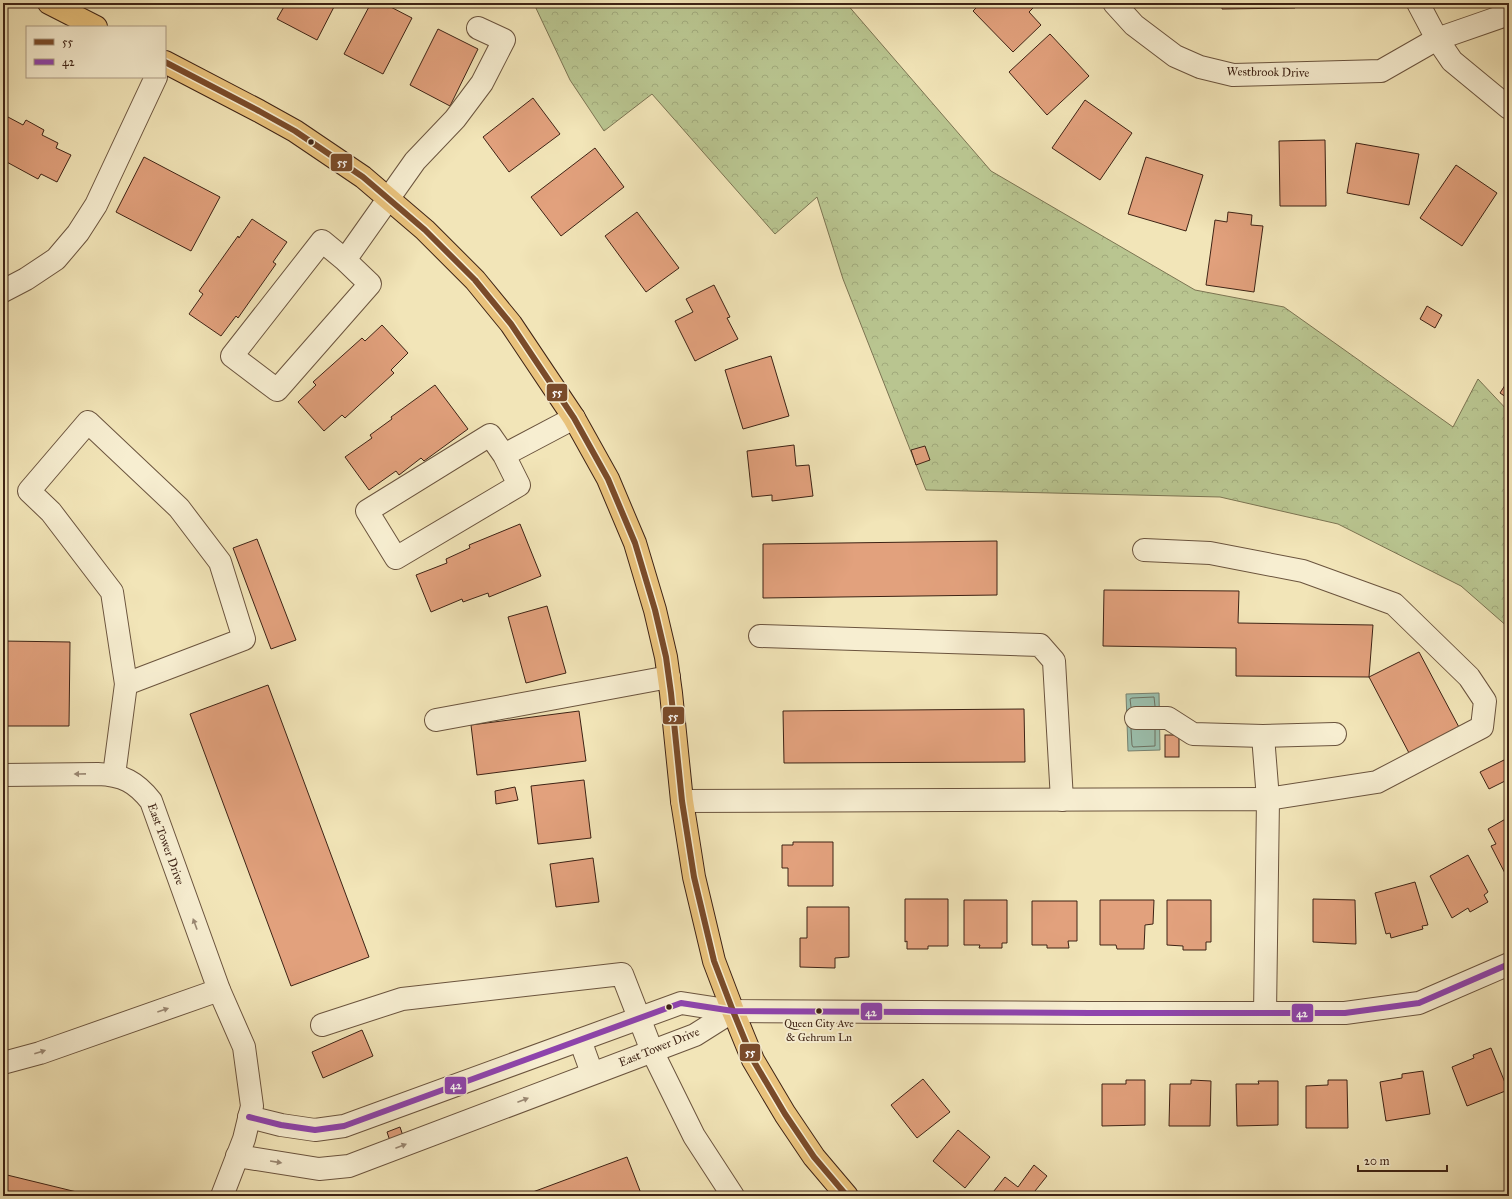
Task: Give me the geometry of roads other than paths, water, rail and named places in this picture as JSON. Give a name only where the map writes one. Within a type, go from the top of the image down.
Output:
[{"type":"main road","points":[[49,3],[94,26]]},
{"type":"main road","points":[[166,63],[295,131],[363,177],[425,230],[475,280],[511,324],[574,418],[608,479],[635,543],[655,610],[669,677],[682,801],[694,877],[714,961],[732,1011],[753,1060],[785,1114],[814,1157],[847,1196]]},
{"type":"street","name":"Westbrook Drive","points":[[1114,3],[1134,25],[1175,56],[1200,67],[1233,74],[1381,72],[1437,39],[1509,14]]},
{"type":"street","points":[[1418,3],[1437,39],[1452,61],[1509,108]]},
{"type":"street","points":[[345,260],[416,161],[455,119],[482,84],[504,40],[478,28]]},
{"type":"street","points":[[3,291],[26,279],[56,259],[78,233],[96,205],[156,78]]},
{"type":"street","points":[[322,241],[345,260],[370,284],[277,390],[232,356],[322,241]]},
{"type":"street","points":[[504,455],[574,418]]},
{"type":"street","points":[[114,775],[126,684],[112,592],[51,512],[29,491],[88,422],[179,508],[220,562],[244,639],[126,684]]},
{"type":"street","points":[[490,435],[504,455],[519,485],[396,558],[367,511],[490,435]]},
{"type":"street","points":[[682,801],[1268,799],[1377,782],[1482,727],[1485,701],[1469,677],[1394,604],[1303,571],[1210,553],[1144,550]]},
{"type":"street","points":[[760,636],[1040,646],[1054,661],[1062,800]]},
{"type":"street","points":[[436,720],[669,677]]},
{"type":"street","points":[[1136,718],[1168,718],[1193,734],[1262,736],[1335,734]]},
{"type":"street","points":[[1262,736],[1268,799],[1265,1013]]},
{"type":"street","name":"East Tower Drive","points":[[3,775],[114,775],[128,780],[142,789],[151,801],[219,990],[244,1047],[252,1106],[244,1139],[222,1196]]},
{"type":"street","points":[[249,1117],[281,1125],[315,1130],[344,1126],[681,1003],[732,1011],[1090,1014],[1345,1013],[1419,1003],[1509,964]]},
{"type":"street","points":[[322,1025],[402,999],[622,974],[652,1051],[694,1136],[733,1196]]},
{"type":"street","points":[[3,1063],[40,1053],[219,990]]},
{"type":"street","name":"East Tower Drive","points":[[237,1156],[319,1169],[349,1166],[695,1035],[732,1011]]},
{"type":"street","points":[[580,1040],[592,1073]]},
{"type":"water","points":[[1159,693],[1160,750],[1128,751],[1126,694]]},
{"type":"place","name":"Queen City Ave & Gehrum Ln","points":[[819,1011]]}]
